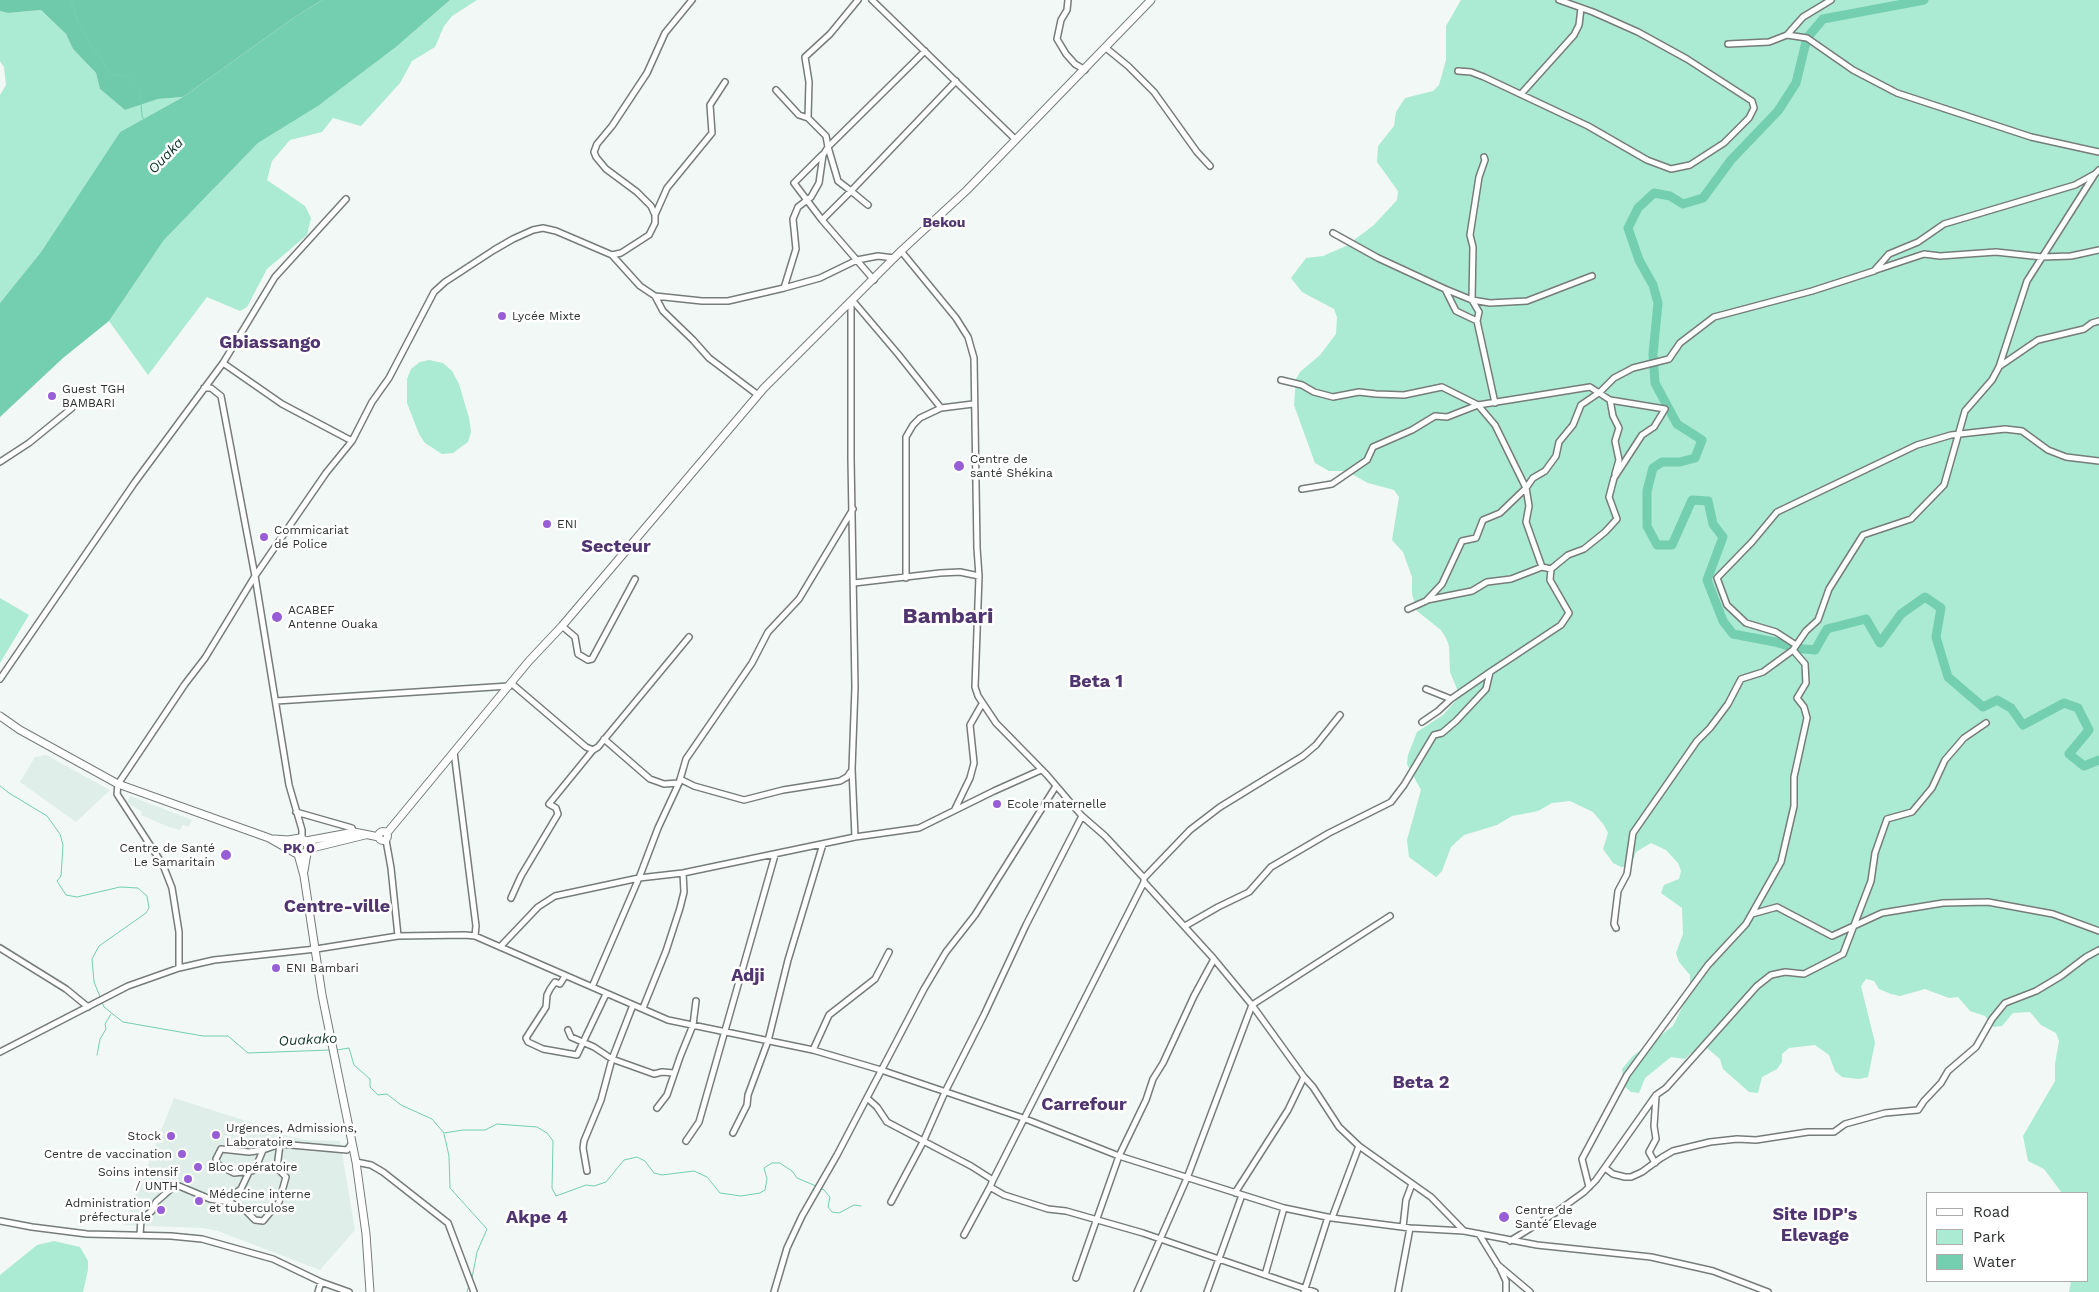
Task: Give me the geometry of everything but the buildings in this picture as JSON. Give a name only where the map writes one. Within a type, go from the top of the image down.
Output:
[{"type":"main road","points":[[0,716],[118,784],[269,838],[301,852],[340,838],[355,835],[384,837],[396,825],[454,751],[758,395],[901,251],[967,190],[1151,0]]},
{"type":"main road","points":[[269,838],[300,840],[340,838]]},
{"type":"main road","points":[[300,840],[304,876],[335,1061],[356,1162],[366,1234],[370,1292]]},
{"type":"main road","points":[[300,840],[292,844],[301,852]]},
{"type":"street","points":[[655,215],[651,206],[644,198],[606,169],[596,158],[594,152],[597,144],[612,126],[647,73],[665,33],[692,0]]},
{"type":"street","points":[[808,118],[809,82],[805,57],[830,34],[858,0]]},
{"type":"street","points":[[872,0],[1016,140]]},
{"type":"street","points":[[1068,0],[1067,10],[1061,20],[1057,39],[1071,59],[1085,70]]},
{"type":"street","points":[[1458,71],[1471,72],[1521,94],[1588,126],[1647,160],[1671,169],[1690,166],[1724,143],[1749,118],[1754,108],[1752,100],[1738,90],[1638,32],[1559,0]]},
{"type":"street","points":[[1728,44],[1769,42],[1787,35],[1803,17],[1831,0]]},
{"type":"street","points":[[1521,94],[1574,35],[1579,25],[1581,8]]},
{"type":"street","points":[[1787,35],[1807,38],[1853,70],[1897,93],[2031,137],[2099,152]]},
{"type":"street","points":[[1106,48],[1128,66],[1154,92],[1197,152],[1210,166]]},
{"type":"street","points":[[874,280],[822,220],[794,183],[926,51]]},
{"type":"street","points":[[822,220],[956,81]]},
{"type":"street","points":[[612,255],[622,253],[650,235],[655,215],[667,188],[712,133],[710,105],[726,82]]},
{"type":"street","points":[[776,90],[799,115],[808,118],[826,136],[838,181],[868,205]]},
{"type":"street","points":[[784,288],[796,249],[793,218],[798,207],[812,198],[819,183],[823,155]]},
{"type":"street","points":[[1484,157],[1485,160],[1479,177],[1470,235],[1473,247],[1472,300],[1479,312],[1478,321],[1495,402]]},
{"type":"street","points":[[1616,928],[1614,924],[1618,891],[1627,874],[1633,832],[1697,741],[1710,728],[1728,704],[1740,679],[1763,672],[1795,648],[1806,631],[1818,620],[1830,589],[1863,535],[1911,519],[1944,485],[1965,411],[1992,380],[1999,367],[2027,281],[2097,172]]},
{"type":"street","points":[[1874,271],[1889,254],[1918,242],[1944,224],[2074,184],[2097,172]]},
{"type":"street","points":[[0,679],[135,482],[223,363],[275,277],[346,199]]},
{"type":"street","points":[[179,968],[179,932],[172,888],[163,865],[117,794],[118,784],[184,684],[205,658],[255,576],[326,473],[352,441],[372,402],[389,378],[434,292],[445,282],[513,239],[543,228],[556,231],[612,255],[640,286],[655,296],[702,301],[728,301],[784,288],[820,278],[857,260],[878,256],[894,258]]},
{"type":"street","points":[[1333,233],[1378,258],[1445,289],[1472,300],[1490,303],[1528,301],[1592,276]]},
{"type":"street","points":[[1426,601],[1442,584],[1462,541],[1476,538],[1483,520],[1500,513],[1526,488],[1533,478],[1545,471],[1556,456],[1559,442],[1573,426],[1581,405],[1600,392],[1614,378],[1633,368],[1669,360],[1680,343],[1714,317],[1812,291],[1924,254],[1940,256],[1996,252],[2042,257],[2071,256],[2099,250]]},
{"type":"street","points":[[901,251],[956,318],[968,337],[974,358],[979,576],[975,687],[982,704],[996,723],[1082,816],[1105,836],[1214,959],[1252,1005],[1313,1087],[1339,1127],[1359,1146],[1431,1197],[1464,1231]]},
{"type":"street","points":[[1445,289],[1456,312],[1478,321]]},
{"type":"street","points":[[655,296],[663,311],[709,358],[758,395]]},
{"type":"street","points":[[852,302],[898,354],[941,408]]},
{"type":"street","points":[[852,302],[851,459],[855,688],[852,769],[855,837]]},
{"type":"street","points":[[1999,367],[2038,340],[2084,329],[2092,323],[2099,321]]},
{"type":"street","points":[[223,363],[282,404],[352,441]]},
{"type":"street","points":[[1281,380],[1302,385],[1314,392],[1333,398],[1359,392],[1404,395],[1442,387],[1478,405],[1495,424],[1526,488],[1529,506],[1526,522],[1542,567]]},
{"type":"street","points":[[1302,489],[1332,484],[1367,460],[1373,447],[1412,430],[1435,416],[1447,417],[1478,405],[1590,387],[1610,400],[1665,409],[1654,427],[1642,435],[1614,478]]},
{"type":"street","points":[[204,388],[211,388],[221,396],[255,576],[289,785],[298,823],[302,830],[300,840]]},
{"type":"street","points":[[1422,722],[1451,699],[1561,625],[1569,613],[1550,580],[1551,569],[1568,555],[1584,549],[1616,519],[1609,497],[1618,460],[1615,441],[1620,428],[1613,416],[1610,400]]},
{"type":"street","points":[[906,578],[906,437],[920,418],[941,408],[974,404]]},
{"type":"street","points":[[0,462],[29,443],[72,408]]},
{"type":"street","points":[[1589,1187],[1582,1159],[1627,1075],[1708,965],[1746,924],[1781,862],[1794,806],[1794,777],[1807,718],[1804,707],[1797,698],[1806,683],[1805,664],[1795,648],[1776,632],[1746,622],[1727,605],[1717,578],[1752,542],[1777,512],[1917,445],[1958,434],[2004,429],[2022,430],[2048,450],[2066,457],[2099,461]]},
{"type":"street","points":[[592,987],[639,878],[658,828],[680,781],[686,759],[752,662],[768,632],[799,599],[853,509]]},
{"type":"street","points":[[1408,608],[1426,601],[1472,591],[1487,582],[1511,579],[1542,567],[1551,569]]},
{"type":"street","points":[[854,583],[960,572],[979,576]]},
{"type":"street","points":[[562,626],[575,637],[578,654],[588,660],[592,659],[635,579]]},
{"type":"street","points":[[511,898],[520,876],[558,814],[556,808],[550,804],[689,637]]},
{"type":"street","points":[[1185,926],[1249,892],[1271,867],[1329,833],[1391,802],[1404,785],[1434,735],[1442,733],[1456,721],[1486,689],[1490,672]]},
{"type":"street","points":[[276,701],[510,685],[586,747],[593,750]]},
{"type":"street","points":[[1426,689],[1451,699]]},
{"type":"street","points":[[956,809],[970,778],[974,763],[970,725],[982,704]]},
{"type":"street","points":[[964,1235],[1144,880],[1190,830],[1220,807],[1303,756],[1316,745],[1340,715]]},
{"type":"street","points":[[1510,1241],[1555,1213],[1589,1187],[1605,1168],[1656,1095],[1666,1088],[1757,986],[1771,975],[1785,972],[1804,974],[1844,954],[1871,881],[1875,853],[1887,819],[1912,812],[1932,788],[1945,760],[1964,738],[1986,723]]},
{"type":"street","points":[[604,739],[650,779],[664,784],[680,781],[744,800],[783,790],[840,781],[847,777],[852,769]]},
{"type":"street","points":[[454,751],[476,926],[475,936]]},
{"type":"street","points":[[500,948],[546,900],[564,893],[639,878],[683,873],[855,837],[919,828],[1041,770]]},
{"type":"street","points":[[774,1292],[787,1248],[821,1181],[837,1155],[946,952],[975,915],[1056,786]]},
{"type":"street","points":[[296,812],[352,828],[355,835]]},
{"type":"street","points":[[891,1202],[923,1142],[945,1092],[1082,816]]},
{"type":"street","points":[[384,837],[392,868],[398,936]]},
{"type":"street","points":[[733,1133],[747,1105],[748,1095],[768,1041],[788,960],[823,844]]},
{"type":"street","points":[[686,1140],[699,1122],[727,1031],[775,855]]},
{"type":"street","points":[[643,1008],[680,908],[684,892],[683,873]]},
{"type":"street","points":[[1752,914],[1777,907],[1832,936],[1882,913],[1967,901],[1988,902],[2029,908],[2053,914],[2099,931]]},
{"type":"street","points":[[1137,1292],[1187,1178],[1252,1005],[1390,916]]},
{"type":"street","points":[[0,1052],[108,997],[155,976],[179,968],[214,960],[316,949],[398,936],[475,936],[668,1020],[813,1050],[881,1070],[1024,1118],[1119,1156],[1284,1208],[1330,1217],[1410,1228],[1464,1231],[1510,1241],[1651,1258],[1714,1271],[1768,1292]]},
{"type":"street","points":[[0,948],[66,989],[88,1007]]},
{"type":"street","points":[[1605,1168],[1614,1174],[1631,1177],[1674,1151],[1710,1142],[1737,1139],[1756,1140],[1808,1132],[1834,1132],[1845,1124],[1885,1113],[1918,1110],[1941,1084],[1948,1071],[1976,1047],[1992,1019],[2005,1003],[2036,991],[2099,950]]},
{"type":"street","points":[[813,1050],[829,1015],[875,979],[889,952]]},
{"type":"street","points":[[1076,1278],[1119,1156],[1146,1100],[1153,1079],[1163,1063],[1194,996],[1214,959]]},
{"type":"street","points":[[565,976],[560,984],[555,982],[550,989],[547,995],[546,1007],[526,1041],[543,1049],[576,1055],[606,994]]},
{"type":"street","points":[[657,1108],[668,1095],[674,1073],[693,1025],[696,1001]]},
{"type":"street","points":[[587,1171],[583,1148],[584,1141],[633,1005]]},
{"type":"street","points":[[568,1030],[571,1037],[612,1059],[654,1074],[662,1072],[674,1073]]},
{"type":"street","points":[[1235,1193],[1288,1110],[1304,1077]]},
{"type":"street","points":[[1655,1163],[1649,1152],[1656,1139],[1654,1126],[1656,1095]]},
{"type":"street","points":[[867,1098],[877,1107],[887,1122],[942,1150],[993,1180]]},
{"type":"street","points":[[140,1235],[141,1219],[152,1211],[156,1202],[172,1188],[179,1186],[210,1199],[229,1202],[244,1209],[255,1220],[263,1221],[279,1202],[286,1177],[276,1168],[260,1167],[258,1170],[234,1173],[217,1164],[221,1149],[249,1152],[263,1150],[280,1144],[347,1150],[352,1143]]},
{"type":"street","points":[[276,1168],[280,1144]]},
{"type":"street","points":[[1304,1290],[1330,1217],[1359,1146]]},
{"type":"street","points":[[260,1167],[258,1162],[263,1150]]},
{"type":"street","points":[[356,1162],[371,1165],[383,1172],[448,1223],[474,1290]]},
{"type":"street","points":[[229,1202],[233,1195],[241,1189],[249,1172]]},
{"type":"street","points":[[1403,1227],[1406,1200],[1412,1184]]},
{"type":"street","points":[[990,1187],[1004,1195],[1048,1209],[1066,1211],[1096,1219],[1160,1239],[1304,1290],[1315,1292]]},
{"type":"street","points":[[1207,1292],[1242,1195]]},
{"type":"street","points":[[1265,1275],[1284,1208]]},
{"type":"street","points":[[0,1221],[32,1228],[87,1234],[202,1239],[273,1259],[321,1282],[350,1292]]},
{"type":"street","points":[[1398,1292],[1410,1228]]},
{"type":"street","points":[[1479,1234],[1506,1281],[1506,1292]]},
{"type":"street","points":[[1498,1265],[1530,1292]]},
{"type":"street","points":[[318,1292],[321,1282]]},
{"type":"shaded area","points":[[0,0],[322,0],[292,19],[183,97],[158,99],[125,110],[100,89],[96,73],[73,49],[66,34],[41,10],[8,13],[0,11]]},
{"type":"shaded area","points":[[46,755],[110,790],[76,822],[20,782],[35,757]]},
{"type":"shaded area","points":[[130,796],[192,820],[189,827],[183,825],[180,830],[141,815],[142,812],[127,802]]},
{"type":"shaded area","points":[[174,1098],[256,1124],[277,1133],[305,1140],[340,1141],[355,1230],[320,1270],[218,1231],[203,1228],[124,1225]]},
{"type":"green space","points":[[450,0],[477,0],[452,16],[444,26],[435,47],[412,61],[400,83],[361,126],[333,118],[322,132],[290,140],[272,161],[267,180],[305,206],[311,218],[307,235],[267,269],[247,307],[240,311],[207,297],[148,375],[109,321],[164,240],[258,143],[318,106],[396,47]]},
{"type":"green space","points":[[1461,0],[2099,0],[2099,1292],[2069,1292],[2071,1282],[2089,1282],[2089,1192],[2061,1192],[2044,1169],[2028,1161],[2023,1136],[2055,1081],[2055,1064],[2059,1041],[2056,1033],[2041,1025],[2030,1012],[2013,1013],[2002,1026],[1993,1027],[1985,1016],[1970,1011],[1958,997],[1949,998],[1925,989],[1900,996],[1879,989],[1874,981],[1866,979],[1861,986],[1875,1043],[1868,1077],[1859,1079],[1842,1077],[1835,1071],[1829,1055],[1815,1045],[1789,1048],[1782,1054],[1782,1062],[1777,1069],[1762,1077],[1758,1093],[1749,1092],[1723,1069],[1720,1059],[1707,1048],[1691,1053],[1685,1059],[1671,1057],[1645,1078],[1639,1093],[1631,1092],[1624,1086],[1622,1069],[1633,1056],[1673,1026],[1690,991],[1690,975],[1679,962],[1676,953],[1683,934],[1682,908],[1661,893],[1664,885],[1679,879],[1681,871],[1678,863],[1666,850],[1651,843],[1636,852],[1630,867],[1621,867],[1613,863],[1603,849],[1608,833],[1604,825],[1593,812],[1570,801],[1552,803],[1538,811],[1512,816],[1497,825],[1464,835],[1451,847],[1442,871],[1436,877],[1409,857],[1407,840],[1421,790],[1407,764],[1408,755],[1417,732],[1443,715],[1460,696],[1450,672],[1449,646],[1446,638],[1441,630],[1417,611],[1412,594],[1412,577],[1403,552],[1392,540],[1399,497],[1394,490],[1368,483],[1346,471],[1329,471],[1315,463],[1294,405],[1296,379],[1300,372],[1320,355],[1336,334],[1337,317],[1334,309],[1302,292],[1291,278],[1306,258],[1323,256],[1346,246],[1374,225],[1397,200],[1398,191],[1377,162],[1378,146],[1394,126],[1396,112],[1405,98],[1433,91],[1439,85],[1446,60],[1446,26]]},
{"type":"green space","points":[[41,10],[66,34],[73,49],[96,73],[100,89],[125,110],[158,99],[183,97],[120,132],[41,252],[0,303],[0,95],[6,85],[4,67],[0,61],[0,11],[8,13]]},
{"type":"green space","points":[[429,360],[443,363],[452,371],[459,384],[469,418],[471,432],[468,442],[453,453],[442,454],[425,443],[419,434],[407,403],[407,379],[411,369],[420,362]]},
{"type":"green space","points":[[0,598],[29,615],[0,663]]},
{"type":"green space","points":[[54,1241],[80,1247],[88,1261],[83,1292],[0,1292],[0,1275],[37,1245]]},
{"type":"water","name":"Ouaka","points":[[322,0],[450,0],[396,47],[318,106],[258,143],[164,240],[109,321],[63,358],[0,417],[0,303],[41,252],[120,132],[183,97],[292,19]]},
{"type":"waterway","points":[[71,0],[78,22],[111,74],[126,76],[140,91],[142,116],[144,119]]},
{"type":"waterway","points":[[1924,0],[1823,19],[1807,38],[1796,83],[1778,111],[1731,160],[1703,198],[1683,204],[1670,196],[1654,193],[1638,208],[1628,228],[1639,260],[1653,285],[1658,303],[1653,354],[1655,383],[1677,424],[1702,440],[1695,458],[1680,462],[1662,462],[1653,468],[1647,491],[1647,526],[1657,545],[1672,545],[1692,500],[1708,501],[1713,524],[1723,537],[1707,580],[1723,621],[1733,634],[1795,648],[1815,650],[1827,629],[1866,619],[1880,643],[1901,614],[1925,597],[1941,608],[1936,637],[1948,677],[1983,707],[1997,700],[2011,708],[2023,725],[2064,703],[2078,708],[2089,730],[2069,754],[2084,766],[2099,760]]},
{"type":"waterway","name":"Ouakako","points":[[0,786],[47,816],[60,834],[63,845],[61,876],[57,881],[66,895],[77,897],[120,887],[138,888],[147,896],[149,908],[146,913],[99,946],[92,959],[94,982],[101,999]]},
{"type":"waterway","name":"Ouakako","points":[[102,1002],[104,1007],[123,1022],[203,1036],[228,1036],[248,1053],[330,1050]]},
{"type":"waterway","points":[[97,1055],[100,1039],[106,1029],[105,1024],[111,1014]]},
{"type":"waterway","name":"Ouakako","points":[[337,1050],[349,1048],[354,1065],[370,1079],[370,1087],[378,1095],[387,1094],[401,1105],[432,1119],[444,1133],[463,1130],[485,1130],[497,1124],[537,1127],[547,1133],[553,1141],[552,1188],[556,1196],[586,1185],[594,1186],[606,1182],[624,1160],[637,1157],[645,1161],[654,1173],[662,1175],[694,1171],[707,1177],[720,1193],[741,1196],[760,1193],[765,1190],[767,1179],[764,1168],[772,1163],[780,1163],[792,1171],[797,1178],[816,1186]]},
{"type":"waterway","points":[[444,1134],[449,1156],[450,1188],[487,1229],[477,1252],[472,1278]]},
{"type":"waterway","name":"Ouakako","points":[[819,1188],[824,1190],[830,1197],[828,1207],[832,1212],[839,1213],[854,1205],[861,1206]]},
{"type":"waterway","points":[[467,1292],[468,1288]]},
{"type":"place","name":"Lycée Mixte","points":[[502,316]]},
{"type":"place","name":"Guest TGH BAMBARI","points":[[52,396]]},
{"type":"place","name":"Centre de santé Shékina","points":[[959,466]]},
{"type":"place","name":"ENI","points":[[547,524]]},
{"type":"place","name":"Commicariat de Police","points":[[264,537]]},
{"type":"place","name":"ACABEF Antenne Ouaka","points":[[277,617]]},
{"type":"place","name":"Ecole maternelle","points":[[997,804]]},
{"type":"place","name":"Centre de Santé Le Samaritain","points":[[226,855]]},
{"type":"place","name":"ENI Bambari","points":[[276,968]]},
{"type":"place","name":"Urgences, Admissions, Laboratoire","points":[[216,1135]]},
{"type":"place","name":"Stock","points":[[171,1136]]},
{"type":"place","name":"Centre de vaccination","points":[[182,1154]]},
{"type":"place","name":"Bloc opératoire","points":[[198,1167]]},
{"type":"place","name":"Soins intensif / UNTH","points":[[188,1179]]},
{"type":"place","name":"Médecine interne et tuberculose","points":[[199,1201]]},
{"type":"place","name":"Administration préfecturale","points":[[161,1210]]},
{"type":"place","name":"Centre de Santé Elevage","points":[[1504,1217]]},
{"type":"district","name":"Bekou","points":[[944,223]]},
{"type":"district","name":"Gbiassango","points":[[270,343]]},
{"type":"district","name":"Secteur","points":[[616,547]]},
{"type":"district","name":"Bambari","points":[[948,617]]},
{"type":"district","name":"Beta 1","points":[[1096,682]]},
{"type":"district","name":"PK 0","points":[[299,849]]},
{"type":"district","name":"Centre-ville","points":[[337,907]]},
{"type":"district","name":"Adji","points":[[748,976]]},
{"type":"district","name":"Beta 2","points":[[1421,1083]]},
{"type":"district","name":"Carrefour","points":[[1084,1105]]},
{"type":"district","name":"Akpe 4","points":[[537,1218]]},
{"type":"district","name":"Site IDP's Elevage","points":[[1815,1225]]}]
